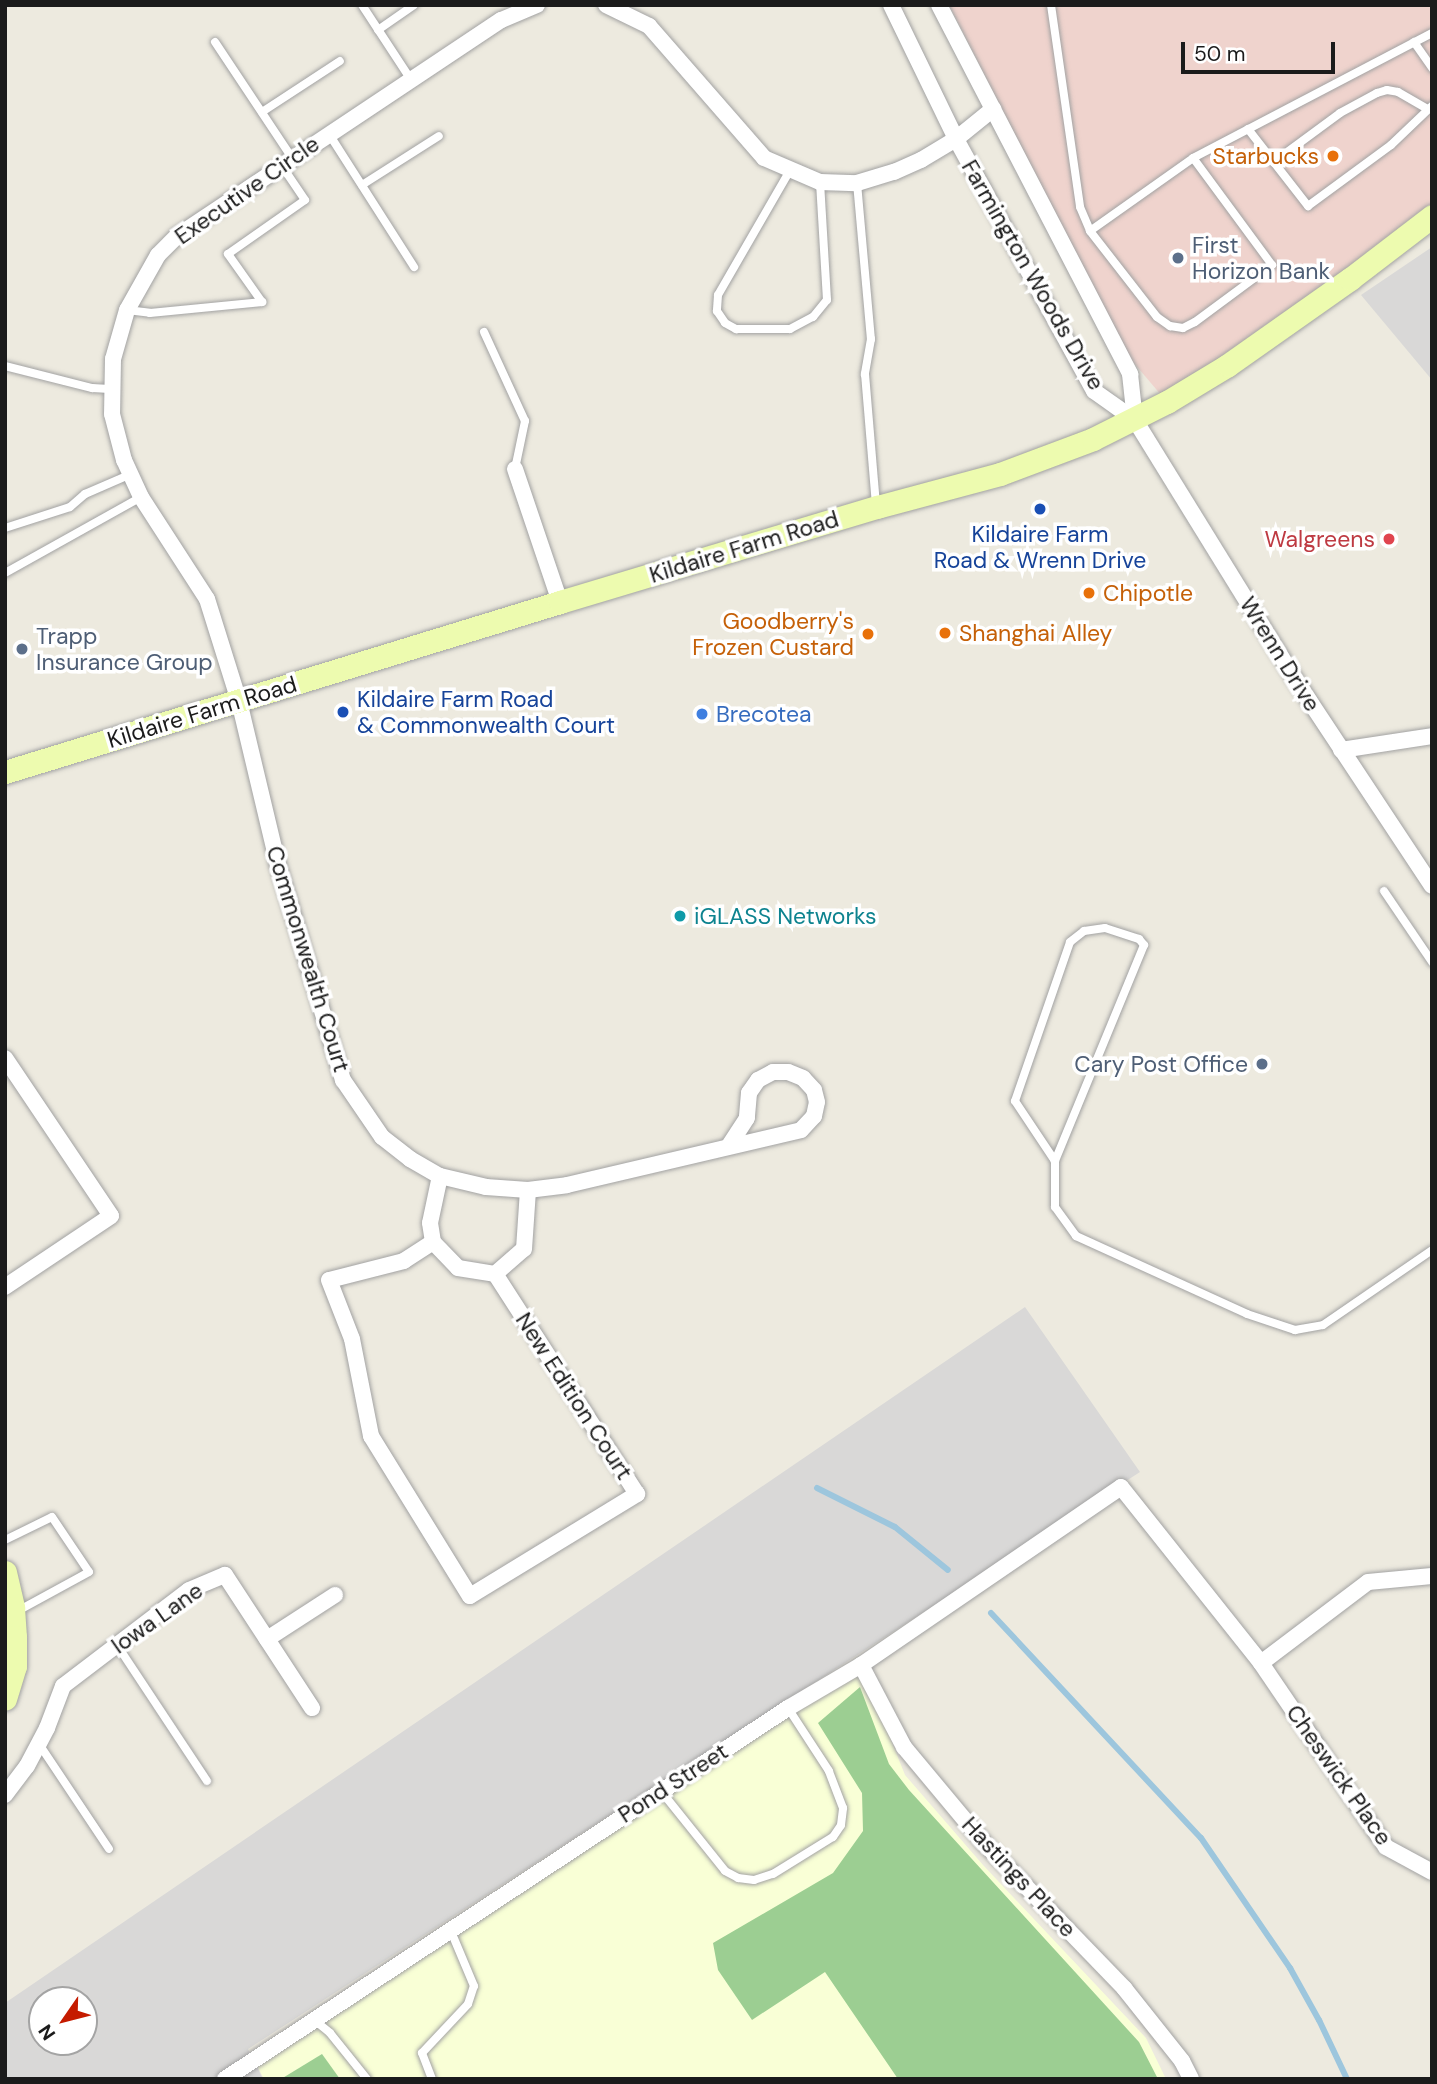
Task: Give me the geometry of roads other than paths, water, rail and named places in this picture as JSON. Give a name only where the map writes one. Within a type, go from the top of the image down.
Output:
[{"type":"main road","name":"Kildaire Farm Road","points":[[5,772],[877,507],[1000,474],[1135,419],[1280,330],[1432,216]]},
{"type":"main road","points":[[5,1573],[14,1614],[15,1666],[5,1699]]},
{"type":"street","name":"Executive Circle","points":[[239,701],[207,599],[141,497],[117,438],[110,389],[113,359],[127,310],[158,256],[177,236],[501,20],[537,5]]},
{"type":"street","points":[[606,5],[649,26],[764,158],[789,172],[820,182],[857,183],[912,164],[956,139],[993,109]]},
{"type":"street","name":"Farmington Woods Drive","points":[[891,5],[956,139],[1094,391],[1135,419]]},
{"type":"street","name":"Farmington Woods Drive","points":[[939,5],[1129,374],[1135,419]]},
{"type":"street","name":"Wrenn Drive","points":[[1135,419],[1341,750],[1432,886]]},
{"type":"street","points":[[515,469],[560,602]]},
{"type":"street","name":"Commonwealth Court","points":[[239,701],[278,865],[343,1080],[382,1137],[440,1176],[485,1187],[527,1190],[567,1185],[801,1130],[814,1116],[817,1102],[814,1090],[803,1078],[789,1072],[773,1072],[758,1080],[749,1094],[747,1118],[729,1146]]},
{"type":"street","points":[[1341,750],[1432,736]]},
{"type":"street","points":[[5,1058],[111,1216],[5,1287]]},
{"type":"street","points":[[440,1176],[430,1223],[433,1242],[458,1268],[495,1274],[524,1249],[527,1190]]},
{"type":"street","name":"New Edition Court","points":[[433,1242],[404,1261],[329,1280],[352,1339],[371,1436],[470,1596],[637,1494],[495,1274]]},
{"type":"street","name":"Cheswick Place","points":[[1121,1487],[1261,1663],[1386,1847],[1432,1872]]},
{"type":"street","name":"Pond Street","points":[[225,2079],[788,1708],[861,1665],[1121,1487]]},
{"type":"street","name":"Iowa Lane","points":[[5,1795],[39,1744],[63,1686],[189,1590],[225,1575],[312,1708]]},
{"type":"street","points":[[1261,1663],[1368,1581],[1432,1576]]},
{"type":"street","points":[[267,1639],[335,1595]]},
{"type":"street","name":"Hastings Place","points":[[861,1665],[904,1747],[984,1843],[1124,1988],[1182,2061],[1191,2079]]},
{"type":"lane","points":[[362,5],[411,80]]},
{"type":"lane","points":[[378,30],[414,5]]},
{"type":"lane","points":[[1051,5],[1080,206],[1090,231],[1157,317],[1170,326],[1182,328],[1195,322],[1272,265],[1193,158]]},
{"type":"lane","points":[[1090,231],[1193,158],[1432,33]]},
{"type":"lane","points":[[127,310],[150,313],[262,302],[228,254],[305,200],[262,112],[215,42]]},
{"type":"lane","points":[[1414,42],[1432,68]]},
{"type":"lane","points":[[262,112],[340,61]]},
{"type":"lane","points":[[1248,129],[1308,205],[1391,145],[1430,108],[1398,92],[1387,90],[1377,93],[1340,113],[1275,162]]},
{"type":"lane","points":[[329,134],[414,267]]},
{"type":"lane","points":[[362,185],[439,136]]},
{"type":"lane","points":[[789,172],[718,295],[717,311],[725,323],[736,329],[790,329],[813,317],[827,300],[820,182]]},
{"type":"lane","points":[[857,183],[871,339],[865,374],[868,434],[877,507]]},
{"type":"lane","points":[[484,332],[526,421],[515,469]]},
{"type":"lane","points":[[5,366],[92,388],[110,389]]},
{"type":"lane","points":[[5,528],[70,507],[85,494],[131,474]]},
{"type":"lane","points":[[5,573],[141,497]]},
{"type":"lane","points":[[1384,891],[1432,962]]},
{"type":"lane","points":[[1055,1161],[1015,1101],[1070,942],[1084,931],[1105,928],[1139,939],[1144,945],[1055,1161],[1055,1207],[1076,1236],[1247,1314],[1296,1330],[1323,1325],[1432,1250]]},
{"type":"lane","points":[[5,1540],[52,1517],[89,1572],[14,1614]]},
{"type":"lane","points":[[117,1645],[206,1781]]},
{"type":"lane","points":[[661,1791],[725,1871],[738,1878],[754,1880],[773,1874],[833,1837],[841,1825],[843,1808],[829,1771],[788,1708]]},
{"type":"lane","points":[[39,1744],[109,1849]]},
{"type":"lane","points":[[432,2079],[422,2053],[468,2004],[474,1986],[450,1929]]},
{"type":"lane","points":[[313,2019],[330,2033],[366,2079]]},
{"type":"waterway","points":[[817,1488],[895,1527],[948,1570]]},
{"type":"waterway","points":[[991,1613],[1201,1838],[1290,1968],[1347,2079]]},
{"type":"place","name":"Starbucks","points":[[1333,156]]},
{"type":"place","name":"First Horizon Bank","points":[[1178,258]]},
{"type":"place","name":"Kildaire Farm Road & Wrenn Drive","points":[[1040,509]]},
{"type":"place","name":"Walgreens","points":[[1389,539]]},
{"type":"place","name":"Chipotle","points":[[1089,593]]},
{"type":"place","name":"Shanghai Alley","points":[[945,633]]},
{"type":"place","name":"Goodberry's Frozen Custard","points":[[868,634]]},
{"type":"place","name":"Trapp Insurance Group","points":[[22,649]]},
{"type":"place","name":"Kildaire Farm Road & Commonwealth Court","points":[[343,712]]},
{"type":"place","name":"Brecotea","points":[[702,714]]},
{"type":"place","name":"iGLASS Networks","points":[[680,916]]},
{"type":"place","name":"Cary Post Office","points":[[1262,1064]]}]
